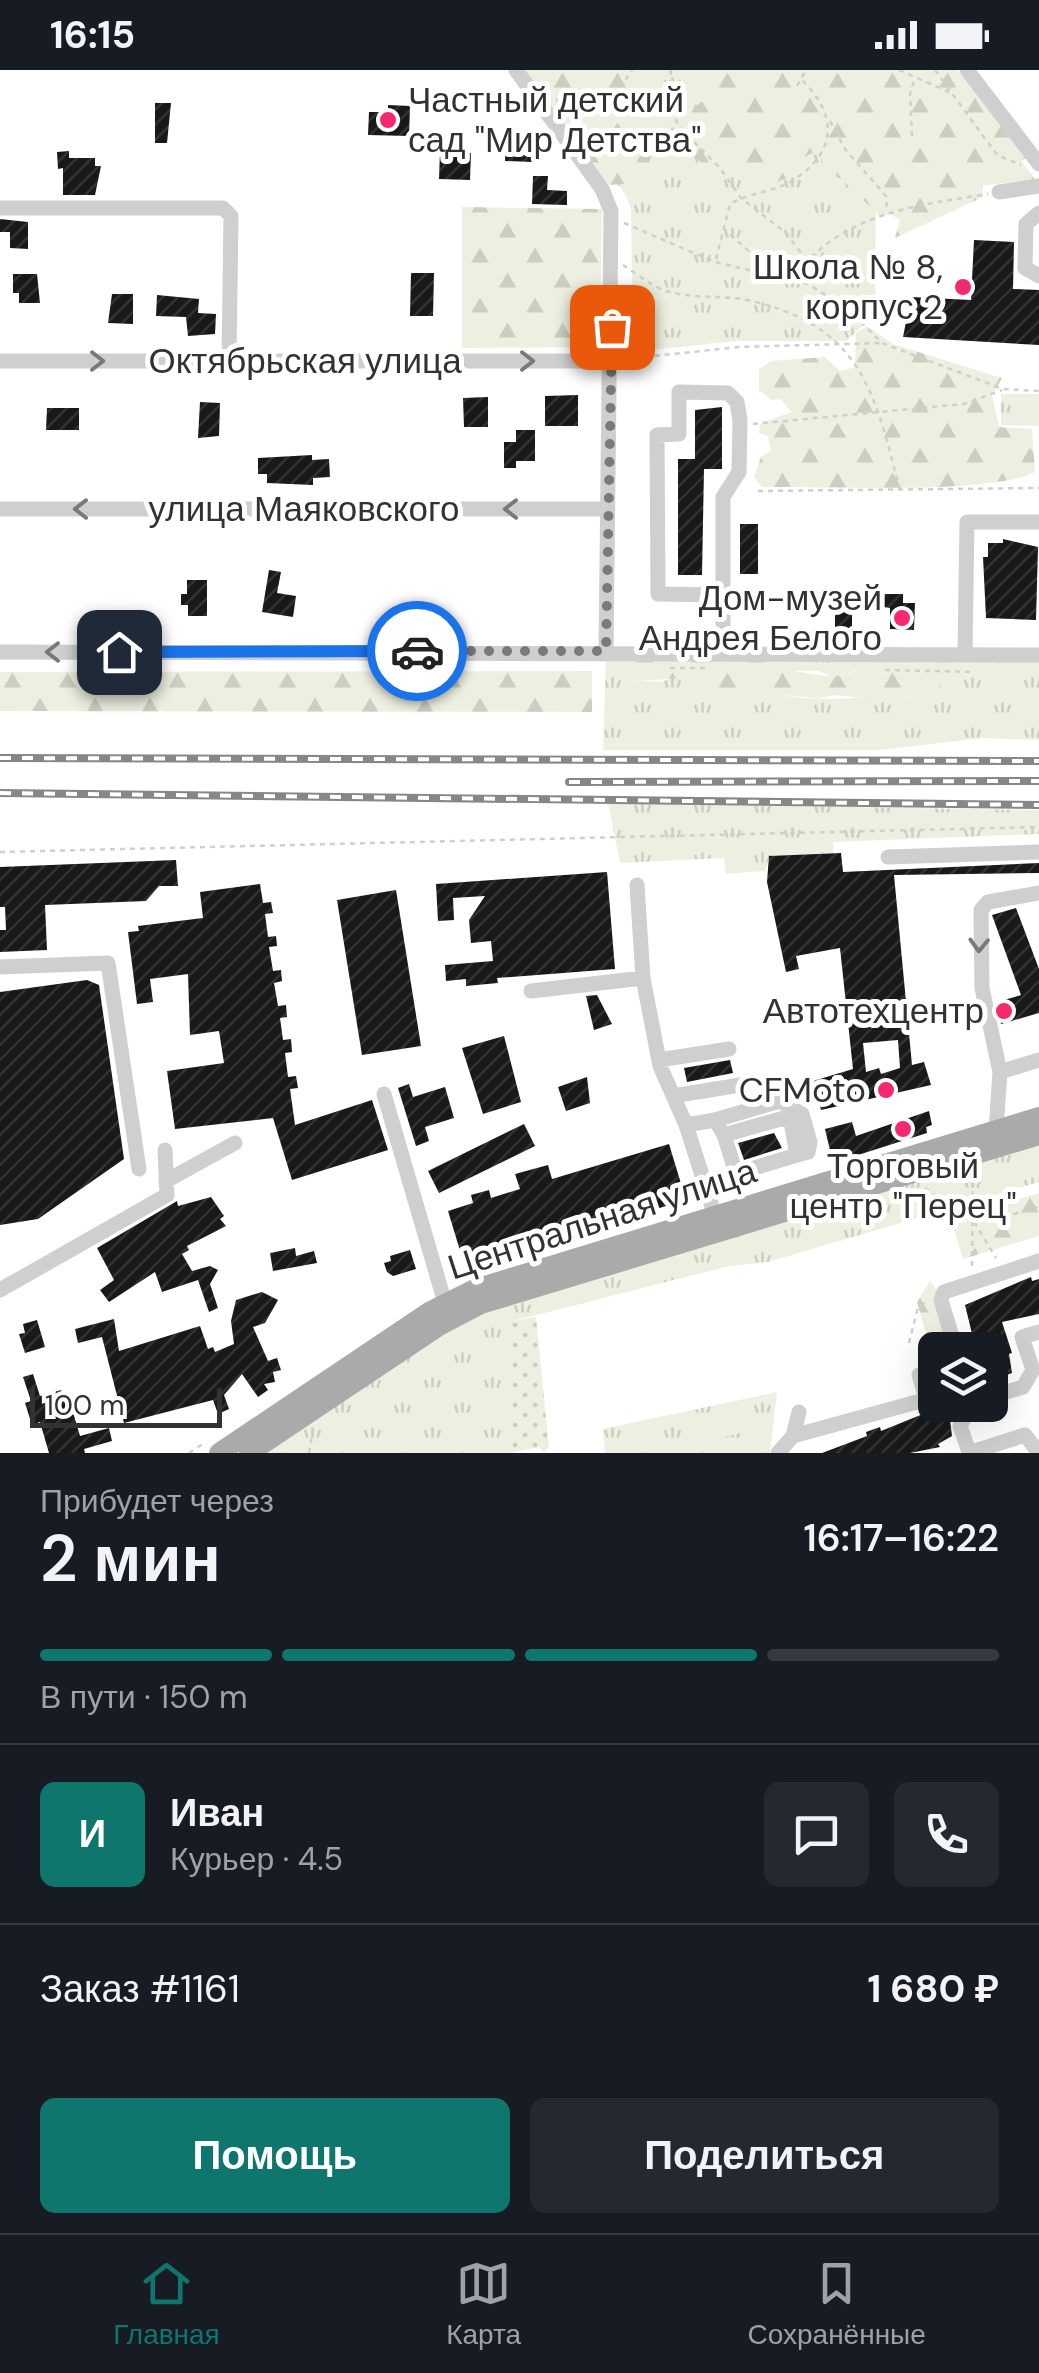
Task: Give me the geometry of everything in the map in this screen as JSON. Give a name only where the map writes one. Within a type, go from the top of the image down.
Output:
[{"type":"main road","name":"Центральная улица","points":[[249,1453],[439,1326],[480,1304],[998,1138],[1039,1117]]},
{"type":"main road","name":"Центральная улица","points":[[219,1453],[446,1303],[476,1288],[998,1138],[1039,1134]]},
{"type":"street","points":[[516,70],[608,200],[613,260],[606,651]]},
{"type":"street","points":[[967,70],[1034,166]]},
{"type":"street","points":[[999,192],[1039,186]]},
{"type":"street","points":[[0,208],[222,208],[231,216],[229,361]]},
{"type":"street","points":[[1039,212],[1026,224],[1026,268],[1039,276]]},
{"type":"street","name":"Октябрьская улица","points":[[0,361],[229,361],[389,355],[611,361]]},
{"type":"street","points":[[722,651],[723,595],[723,497],[739,472],[737,402],[728,393],[679,392],[680,434],[658,434],[658,594],[723,595]]},
{"type":"street","name":"улица Маяковского","points":[[0,509],[608,509]]},
{"type":"street","points":[[965,653],[967,522],[1039,522]]},
{"type":"street","points":[[0,652],[722,651],[1039,655]]},
{"type":"street","points":[[888,857],[1039,852]]},
{"type":"street","points":[[638,885],[643,978],[659,1060],[686,1125],[716,1216]]},
{"type":"street","points":[[998,1138],[1000,1072],[982,988],[981,910],[988,902],[1039,893]]},
{"type":"street","points":[[0,967],[108,963],[138,1169]]},
{"type":"street","points":[[532,990],[643,978]]},
{"type":"street","points":[[659,1060],[729,1048]]},
{"type":"street","points":[[1000,1072],[1039,1060]]},
{"type":"street","points":[[673,1096],[740,1085]]},
{"type":"street","points":[[384,1094],[446,1303]]},
{"type":"street","points":[[686,1125],[780,1101],[802,1114],[810,1142],[808,1152],[705,1182]]},
{"type":"street","points":[[724,1136],[784,1118],[791,1122],[797,1155]]},
{"type":"street","points":[[715,1120],[736,1174]]},
{"type":"street","points":[[0,1290],[235,1143]]},
{"type":"street","points":[[165,1150],[167,1188]]},
{"type":"street","points":[[951,1332],[941,1300],[944,1292],[1039,1261]]},
{"type":"street","points":[[1008,1392],[1023,1387],[1033,1370],[1022,1337],[1039,1332]]},
{"type":"street","points":[[793,1436],[918,1401]]},
{"type":"street","points":[[778,1453],[793,1436],[799,1412]]},
{"type":"street","points":[[962,1422],[969,1453],[1025,1435],[1039,1453]]},
{"type":"path","points":[[545,97],[603,114],[632,70]]},
{"type":"path","points":[[672,70],[669,99],[678,126],[720,168],[741,198],[786,233],[807,261],[808,284]]},
{"type":"path","points":[[797,86],[806,70]]},
{"type":"path","points":[[899,70],[952,94]]},
{"type":"path","points":[[935,70],[1000,159],[1034,166]]},
{"type":"path","points":[[912,136],[910,94],[915,77]]},
{"type":"path","points":[[802,80],[819,96],[845,150],[886,196],[886,211]]},
{"type":"path","points":[[715,262],[730,204],[790,182],[825,149],[830,121]]},
{"type":"path","points":[[807,261],[831,237],[886,211],[999,192]]},
{"type":"path","points":[[623,222],[715,262],[808,284],[848,309],[882,343],[1003,390],[1039,391]]},
{"type":"path","points":[[723,228],[752,254],[807,261]]},
{"type":"path","points":[[613,260],[668,292],[745,300],[798,314],[824,331],[867,378],[900,490]]},
{"type":"path","points":[[611,361],[740,347],[882,343]]},
{"type":"path","points":[[740,425],[964,404],[1003,390]]},
{"type":"path","points":[[758,491],[1039,488]]},
{"type":"path","points":[[0,852],[1039,828]]},
{"type":"path","points":[[972,1283],[973,1172]]},
{"type":"path","points":[[922,1186],[972,1220],[1004,1272]]},
{"type":"path","points":[[972,1220],[1004,1217],[1039,1206]]},
{"type":"path","points":[[909,1343],[918,1307],[944,1292]]},
{"type":"path","points":[[309,1453],[313,1428]]},
{"type":"green space","points":[[522,70],[622,70],[624,82],[640,84],[649,94],[639,126],[628,138],[631,148],[649,155],[650,170],[635,183],[609,185]]},
{"type":"green space","points":[[530,70],[953,70],[1035,179],[876,199],[875,315],[846,341],[736,341],[633,352],[631,208],[625,194]]},
{"type":"green space","points":[[715,70],[957,70],[1026,158],[1002,173],[983,175],[983,197],[895,238],[900,220],[890,214],[881,217],[841,179],[825,171],[819,149],[801,159],[791,177],[773,183],[745,168],[717,170],[681,151],[680,139],[688,130],[691,109],[710,94]]},
{"type":"green space","points":[[462,207],[602,209],[600,347],[462,348]]},
{"type":"green space","points":[[867,326],[893,344],[1002,378],[992,396],[999,427],[1032,429],[1035,472],[1012,479],[944,487],[762,487],[754,477],[761,457],[771,450],[768,436],[759,433],[760,424],[791,412],[781,399],[771,400],[759,390],[759,369],[771,361],[825,357],[840,371],[855,367],[856,333]]},
{"type":"green space","points":[[1001,394],[1039,394],[1039,426],[1001,425]]},
{"type":"green space","points":[[606,656],[1039,661],[1039,740],[983,738],[879,750],[603,750]],"holes":[[[868,668],[883,673],[911,669],[941,687],[917,698],[891,693],[844,699],[803,698],[679,676],[661,682],[632,680],[626,669],[819,671],[832,677]]]},
{"type":"green space","points":[[631,660],[772,661],[789,663],[793,671],[833,677],[868,668],[883,673],[911,669],[936,673],[941,687],[917,698],[891,693],[871,699],[837,695],[818,698],[768,694],[746,685],[727,694],[693,679],[632,680],[626,669]]},
{"type":"green space","points":[[592,671],[592,712],[0,711],[0,672]]},
{"type":"green space","points":[[608,803],[1039,810],[1039,834],[833,842],[833,853],[770,856],[765,871],[726,874],[724,858],[620,863]]},
{"type":"green space","points":[[1039,1138],[1039,1182],[768,1262],[729,1266],[513,1321],[509,1453],[255,1453],[465,1315]]},
{"type":"green space","points":[[1039,1193],[1039,1236],[963,1259],[951,1220]]},
{"type":"green space","points":[[930,1281],[940,1294],[937,1308],[943,1332],[926,1332],[917,1302]]},
{"type":"green space","points":[[536,1317],[549,1447],[544,1453],[539,1447],[509,1453],[512,1321]]},
{"type":"green space","points":[[777,1392],[770,1453],[605,1453],[603,1429]]},
{"type":"green space","points":[[741,1409],[747,1431],[703,1443],[697,1421]]},
{"type":"building","points":[[155,103],[171,103],[167,143],[155,143]]},
{"type":"building","points":[[388,105],[410,106],[409,136],[368,135],[369,112],[388,112]]},
{"type":"building","points":[[506,137],[532,137],[532,162],[505,161]]},
{"type":"building","points":[[69,151],[69,158],[95,158],[95,166],[101,166],[95,195],[63,195],[63,168],[58,169],[57,152]]},
{"type":"building","points":[[440,151],[471,153],[470,180],[439,179]]},
{"type":"building","points":[[533,176],[548,176],[547,190],[567,191],[567,205],[532,204]]},
{"type":"building","points":[[0,219],[28,222],[28,249],[10,248],[10,232],[0,232]]},
{"type":"building","points":[[974,240],[1014,242],[1013,289],[1039,290],[1039,345],[903,337],[911,297],[971,300]]},
{"type":"building","points":[[411,273],[434,273],[433,316],[410,316]]},
{"type":"building","points":[[13,274],[37,274],[40,303],[19,303],[19,293],[13,293]]},
{"type":"building","points":[[112,294],[133,294],[133,324],[108,323]]},
{"type":"building","points":[[157,295],[199,299],[198,313],[216,314],[215,334],[188,336],[186,317],[156,316]]},
{"type":"building","points":[[578,395],[578,426],[545,426],[545,396]]},
{"type":"building","points":[[488,397],[488,427],[464,427],[463,398]]},
{"type":"building","points":[[200,402],[220,403],[219,436],[198,438]]},
{"type":"building","points":[[722,407],[722,469],[704,469],[702,575],[678,575],[678,459],[695,459],[695,410]]},
{"type":"building","points":[[47,408],[79,408],[79,430],[46,430]]},
{"type":"building","points":[[516,430],[535,430],[535,461],[516,461],[516,468],[504,468],[504,442],[516,442]]},
{"type":"building","points":[[312,455],[312,460],[329,459],[330,477],[313,478],[313,485],[267,483],[267,474],[258,474],[258,458]]},
{"type":"building","points":[[740,524],[758,524],[758,574],[740,574]]},
{"type":"building","points":[[1003,539],[1038,547],[1036,620],[986,618],[983,557],[988,557],[988,543],[1003,543]]},
{"type":"building","points":[[269,570],[281,572],[277,593],[296,596],[293,617],[262,612]]},
{"type":"building","points":[[187,580],[207,580],[207,616],[188,616],[188,605],[181,605],[181,594],[187,594]]},
{"type":"building","points":[[835,594],[852,594],[852,631],[835,631]]},
{"type":"building","name":"Дом-музей Андрея Белого","points":[[883,594],[903,594],[903,603],[915,603],[914,630],[890,629],[890,608],[883,607]]},
{"type":"building","points":[[841,853],[843,872],[1039,863],[1039,873],[894,875],[912,1065],[924,1062],[931,1085],[821,1110],[813,1081],[853,1069],[840,948],[796,956],[799,969],[786,972],[767,882],[769,856]],"holes":[[[898,1040],[900,1068],[881,1074],[879,1068],[866,1072],[863,1043]]]},
{"type":"building","points":[[176,860],[178,886],[159,886],[146,901],[45,905],[47,950],[0,952],[0,930],[6,930],[5,907],[0,907],[0,867]]},
{"type":"building","points":[[607,872],[615,969],[497,978],[498,983],[466,986],[466,979],[446,981],[445,965],[493,961],[491,941],[471,943],[469,920],[485,896],[453,898],[454,920],[438,921],[436,884]]},
{"type":"building","points":[[260,884],[263,903],[271,902],[273,913],[265,914],[268,937],[276,936],[277,946],[269,947],[273,971],[281,970],[282,981],[274,983],[278,1006],[286,1005],[287,1017],[280,1018],[283,1040],[291,1039],[292,1052],[285,1053],[288,1077],[296,1076],[298,1088],[290,1089],[295,1125],[372,1100],[388,1150],[292,1180],[273,1118],[175,1129],[167,1071],[224,1063],[219,1031],[190,1035],[188,974],[150,979],[153,1002],[137,1004],[128,932],[139,931],[138,926],[203,918],[200,892]]},
{"type":"building","points":[[396,890],[421,1046],[362,1055],[337,900]]},
{"type":"building","points":[[1016,908],[1039,969],[1039,1013],[1001,1024],[997,1002],[1021,995],[992,915]]},
{"type":"building","points":[[87,980],[99,985],[124,1159],[38,1219],[0,1225],[0,992]]},
{"type":"building","points":[[597,995],[612,1024],[594,1030],[586,996]]},
{"type":"building","points":[[504,1036],[521,1102],[483,1114],[462,1048]]},
{"type":"building","points":[[730,1060],[733,1073],[687,1082],[684,1068]]},
{"type":"building","points":[[587,1077],[590,1103],[566,1111],[558,1087]]},
{"type":"building","points":[[409,1084],[413,1097],[445,1087],[454,1118],[425,1127],[429,1141],[416,1146],[398,1088]]},
{"type":"building","points":[[929,1111],[932,1125],[926,1127],[927,1133],[833,1163],[825,1129],[852,1122],[856,1136]]},
{"type":"building","points":[[524,1124],[535,1146],[439,1193],[428,1171]]},
{"type":"building","points":[[774,1133],[782,1148],[744,1160],[738,1143]]},
{"type":"building","points":[[669,1144],[686,1200],[465,1267],[448,1211],[473,1203],[471,1195],[489,1190],[491,1198],[520,1189],[515,1174],[548,1165],[552,1179]]},
{"type":"building","points":[[211,1197],[226,1226],[187,1246],[189,1250],[182,1254],[192,1271],[210,1266],[218,1270],[210,1284],[218,1308],[209,1312],[198,1280],[162,1292],[155,1272],[109,1302],[100,1290],[114,1280],[97,1248],[177,1201],[178,1206]]},
{"type":"building","points":[[295,1248],[296,1256],[314,1251],[317,1263],[273,1271],[270,1253]]},
{"type":"building","points":[[410,1250],[416,1269],[393,1276],[387,1272],[384,1263],[391,1261],[390,1256]]},
{"type":"building","points":[[1031,1277],[1032,1281],[1039,1279],[1039,1314],[1002,1322],[1005,1332],[972,1332],[965,1305]]},
{"type":"building","points":[[262,1292],[278,1300],[265,1323],[253,1327],[268,1361],[277,1358],[281,1370],[273,1372],[275,1382],[264,1384],[268,1390],[258,1397],[242,1374],[224,1395],[229,1409],[218,1414],[213,1400],[124,1423],[102,1337],[78,1343],[75,1329],[114,1319],[119,1351],[200,1326],[208,1349],[213,1347],[215,1352],[234,1344],[231,1321],[236,1300]]},
{"type":"building","points":[[37,1320],[45,1347],[25,1353],[19,1334],[25,1333],[23,1324]]},
{"type":"building","points":[[1008,1341],[1012,1353],[1012,1373],[1008,1374]]},
{"type":"building","points":[[33,1374],[40,1396],[61,1390],[65,1403],[70,1402],[80,1436],[109,1428],[112,1441],[84,1449],[85,1453],[49,1453],[40,1422],[32,1425],[25,1403],[31,1401],[23,1377]]},
{"type":"building","points":[[918,1416],[918,1422],[950,1422],[952,1436],[938,1444],[940,1447],[910,1453],[822,1453],[867,1436],[866,1432],[880,1427],[881,1431]]},
{"type":"railway","points":[[0,758],[1039,761]]},
{"type":"railway","points":[[569,782],[1039,781]]},
{"type":"railway","points":[[0,793],[1039,805]]},
{"type":"way so far","points":[[417,651],[606,651],[612,327]]},
{"type":"place","name":"Частный детский сад \"Мир Детства\"","points":[[388,120]]},
{"type":"place","name":"Школа № 8, корпус 2","points":[[963,287]]},
{"type":"place","name":"Дом-музей Андрея Белого","points":[[902,618]]},
{"type":"place","name":"Автотехцентр","points":[[1004,1011]]},
{"type":"place","name":"CFMoto","points":[[886,1090]]},
{"type":"place","name":"Торговый центр \"Перец\"","points":[[903,1129]]},
{"type":"route","points":[[119,652],[417,651]]}]
